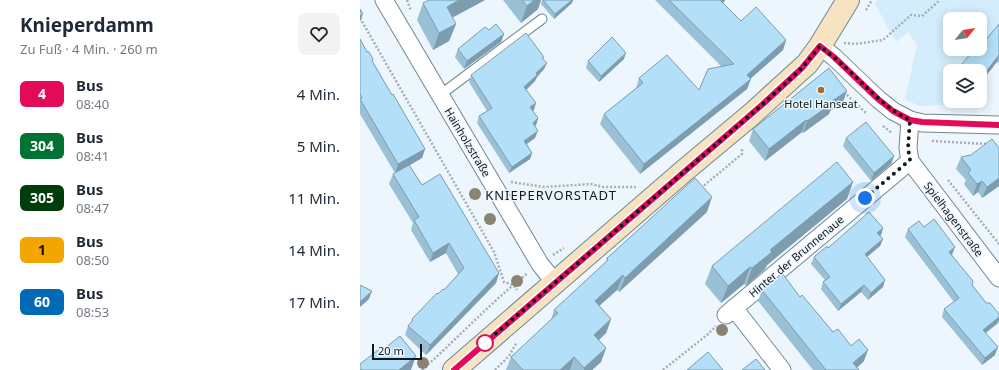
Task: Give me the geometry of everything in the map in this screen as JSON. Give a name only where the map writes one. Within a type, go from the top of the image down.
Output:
[{"type":"main road","points":[[454,370],[784,86],[807,64],[820,46],[848,0]]},
{"type":"street","name":"Hainholzstraße","points":[[384,0],[540,264],[555,283]]},
{"type":"street","points":[[820,46],[888,107],[910,120],[922,122],[999,125]]},
{"type":"street","points":[[910,120],[908,148],[910,160]]},
{"type":"street","name":"Spielhagenstraße","points":[[910,160],[999,278]]},
{"type":"street","name":"Hinter der Brunnenaue","points":[[730,312],[910,160]]},
{"type":"street","points":[[730,312],[782,370]]},
{"type":"lane","points":[[440,95],[542,19]]},
{"type":"path","points":[[843,43],[855,44],[883,40],[911,15],[922,16],[940,0]]},
{"type":"path","points":[[360,18],[494,252],[504,282],[513,285]]},
{"type":"path","points":[[946,178],[999,244]]},
{"type":"path","points":[[510,182],[544,186],[591,184],[603,187],[636,187]]},
{"type":"path","points":[[422,370],[513,285],[540,264]]},
{"type":"path","points":[[663,370],[707,335],[730,312]]},
{"type":"path","points":[[495,370],[509,356],[519,338]]},
{"type":"shaded area","points":[[877,0],[999,0],[999,27],[987,40],[987,12],[943,12],[943,56],[972,56],[965,64],[943,64],[943,105],[919,106],[905,99],[917,45],[908,32],[896,42],[875,4]]},
{"type":"building","points":[[429,0],[459,0],[447,7],[456,24],[439,33],[423,3]]},
{"type":"building","points":[[522,0],[534,0],[527,6]]},
{"type":"building","points":[[543,0],[572,0],[555,14]]},
{"type":"building","points":[[669,0],[720,0],[741,21],[756,7],[786,40],[747,75],[751,79],[644,164],[604,114],[643,83],[639,78],[667,55],[699,90],[708,69],[734,64]]},
{"type":"building","points":[[360,9],[363,14],[360,16]]},
{"type":"building","points":[[496,24],[504,34],[467,61],[458,49],[485,27],[489,30]]},
{"type":"building","points":[[999,24],[999,55],[987,70],[987,64],[962,64],[969,56],[987,56],[987,39]]},
{"type":"building","points":[[526,33],[544,57],[542,58],[547,63],[524,87],[536,103],[530,107],[538,118],[533,123],[538,131],[524,141],[532,153],[512,167],[479,116],[492,108],[471,75]]},
{"type":"building","points":[[612,37],[626,53],[601,76],[588,61]]},
{"type":"building","points":[[360,39],[425,149],[398,164],[360,99],[362,98],[360,94]]},
{"type":"building","points":[[829,68],[847,91],[832,101],[833,103],[807,121],[806,120],[769,149],[753,129]]},
{"type":"building","points":[[866,122],[894,156],[874,173],[846,138]]},
{"type":"building","points":[[992,139],[999,148],[999,178],[987,187],[982,181],[977,184],[968,173],[971,170],[961,157],[971,155]]},
{"type":"building","points":[[837,162],[853,182],[770,250],[772,252],[752,268],[750,267],[728,286],[712,266]]},
{"type":"building","points":[[409,165],[422,185],[440,174],[499,273],[430,345],[408,326],[413,320],[412,319],[437,293],[438,294],[443,289],[444,290],[464,268],[449,243],[433,253],[414,220],[419,217],[393,174]]},
{"type":"building","points":[[695,178],[712,197],[625,278],[623,275],[595,301],[611,319],[594,335],[606,348],[584,368],[574,357],[560,370],[523,370],[511,357],[558,313],[554,310],[608,260],[607,258]]},
{"type":"building","points":[[869,212],[883,228],[877,233],[883,239],[865,254],[885,280],[871,293],[864,285],[841,304],[823,282],[830,277],[814,257],[827,246],[828,248]]},
{"type":"building","points":[[934,219],[955,247],[949,252],[973,281],[972,285],[986,303],[990,303],[999,314],[999,317],[983,330],[998,347],[985,358],[944,309],[959,298],[908,229],[919,221],[924,227]]},
{"type":"building","points":[[782,273],[800,297],[802,295],[833,332],[838,329],[851,346],[859,339],[868,350],[853,363],[859,370],[826,370],[762,290]]},
{"type":"building","points":[[360,285],[372,291],[360,302]]},
{"type":"building","points":[[400,336],[416,356],[399,370],[361,370],[360,364],[378,350],[380,352]]},
{"type":"building","points":[[708,352],[723,370],[687,370]]},
{"type":"building","points":[[756,359],[765,370],[742,370]]},
{"type":"bus line","name":"4","points":[[454,370],[784,86],[807,64],[820,46],[834,57],[878,99],[893,111],[910,120],[922,122],[999,125]]},
{"type":"place","name":"Hotel Hanseat","points":[[821,90]]},
{"type":"district","name":"KNIEPERVORSTADT","points":[[551,195]]},
{"type":"route","points":[[485,343],[784,86],[807,64],[820,46],[834,57],[878,99],[893,111],[910,120],[908,148],[910,160],[865,198]]}]
